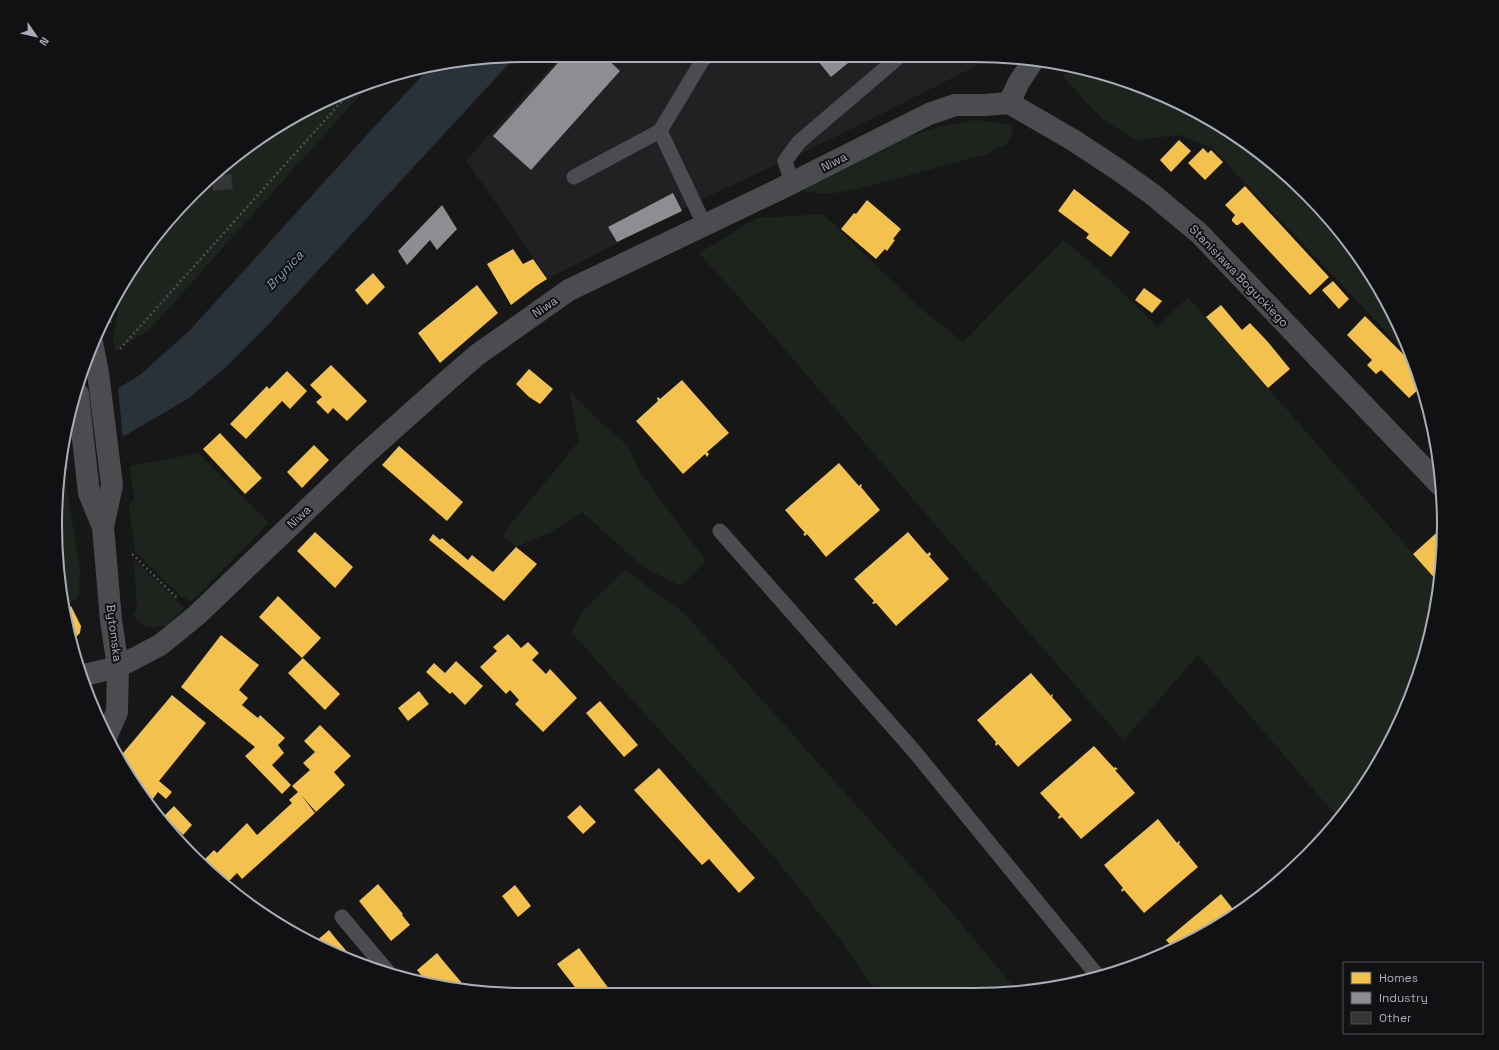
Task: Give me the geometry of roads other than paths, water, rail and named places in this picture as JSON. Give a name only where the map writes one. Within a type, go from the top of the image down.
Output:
[{"type":"street","points":[[1009,103],[1019,82],[1030,66]]},
{"type":"street","name":"Niwa","points":[[87,674],[118,666],[160,645],[197,615],[362,457],[477,355],[569,290],[705,226],[929,114],[955,105],[1009,103]]},
{"type":"street","name":"Stanisława Boguckiego","points":[[1009,103],[1073,140],[1117,169],[1152,194],[1199,233],[1434,478]]},
{"type":"street","name":"Bytomska","points":[[95,355],[112,485],[103,527],[111,620],[118,666],[117,712],[109,729]]},
{"type":"street","name":"Bytomska","points":[[79,402],[89,493],[103,527]]},
{"type":"lane","points":[[574,178],[660,131],[701,62]]},
{"type":"lane","points":[[792,183],[785,162],[799,142],[893,62]]},
{"type":"lane","points":[[660,131],[705,226]]},
{"type":"lane","points":[[720,531],[914,751],[1094,972]]},
{"type":"lane","points":[[342,917],[382,965]]},
{"type":"water","name":"Brynica","points":[[510,62],[264,329],[226,367],[189,398],[65,471],[76,414],[140,375],[191,329],[424,74],[465,66]]}]
